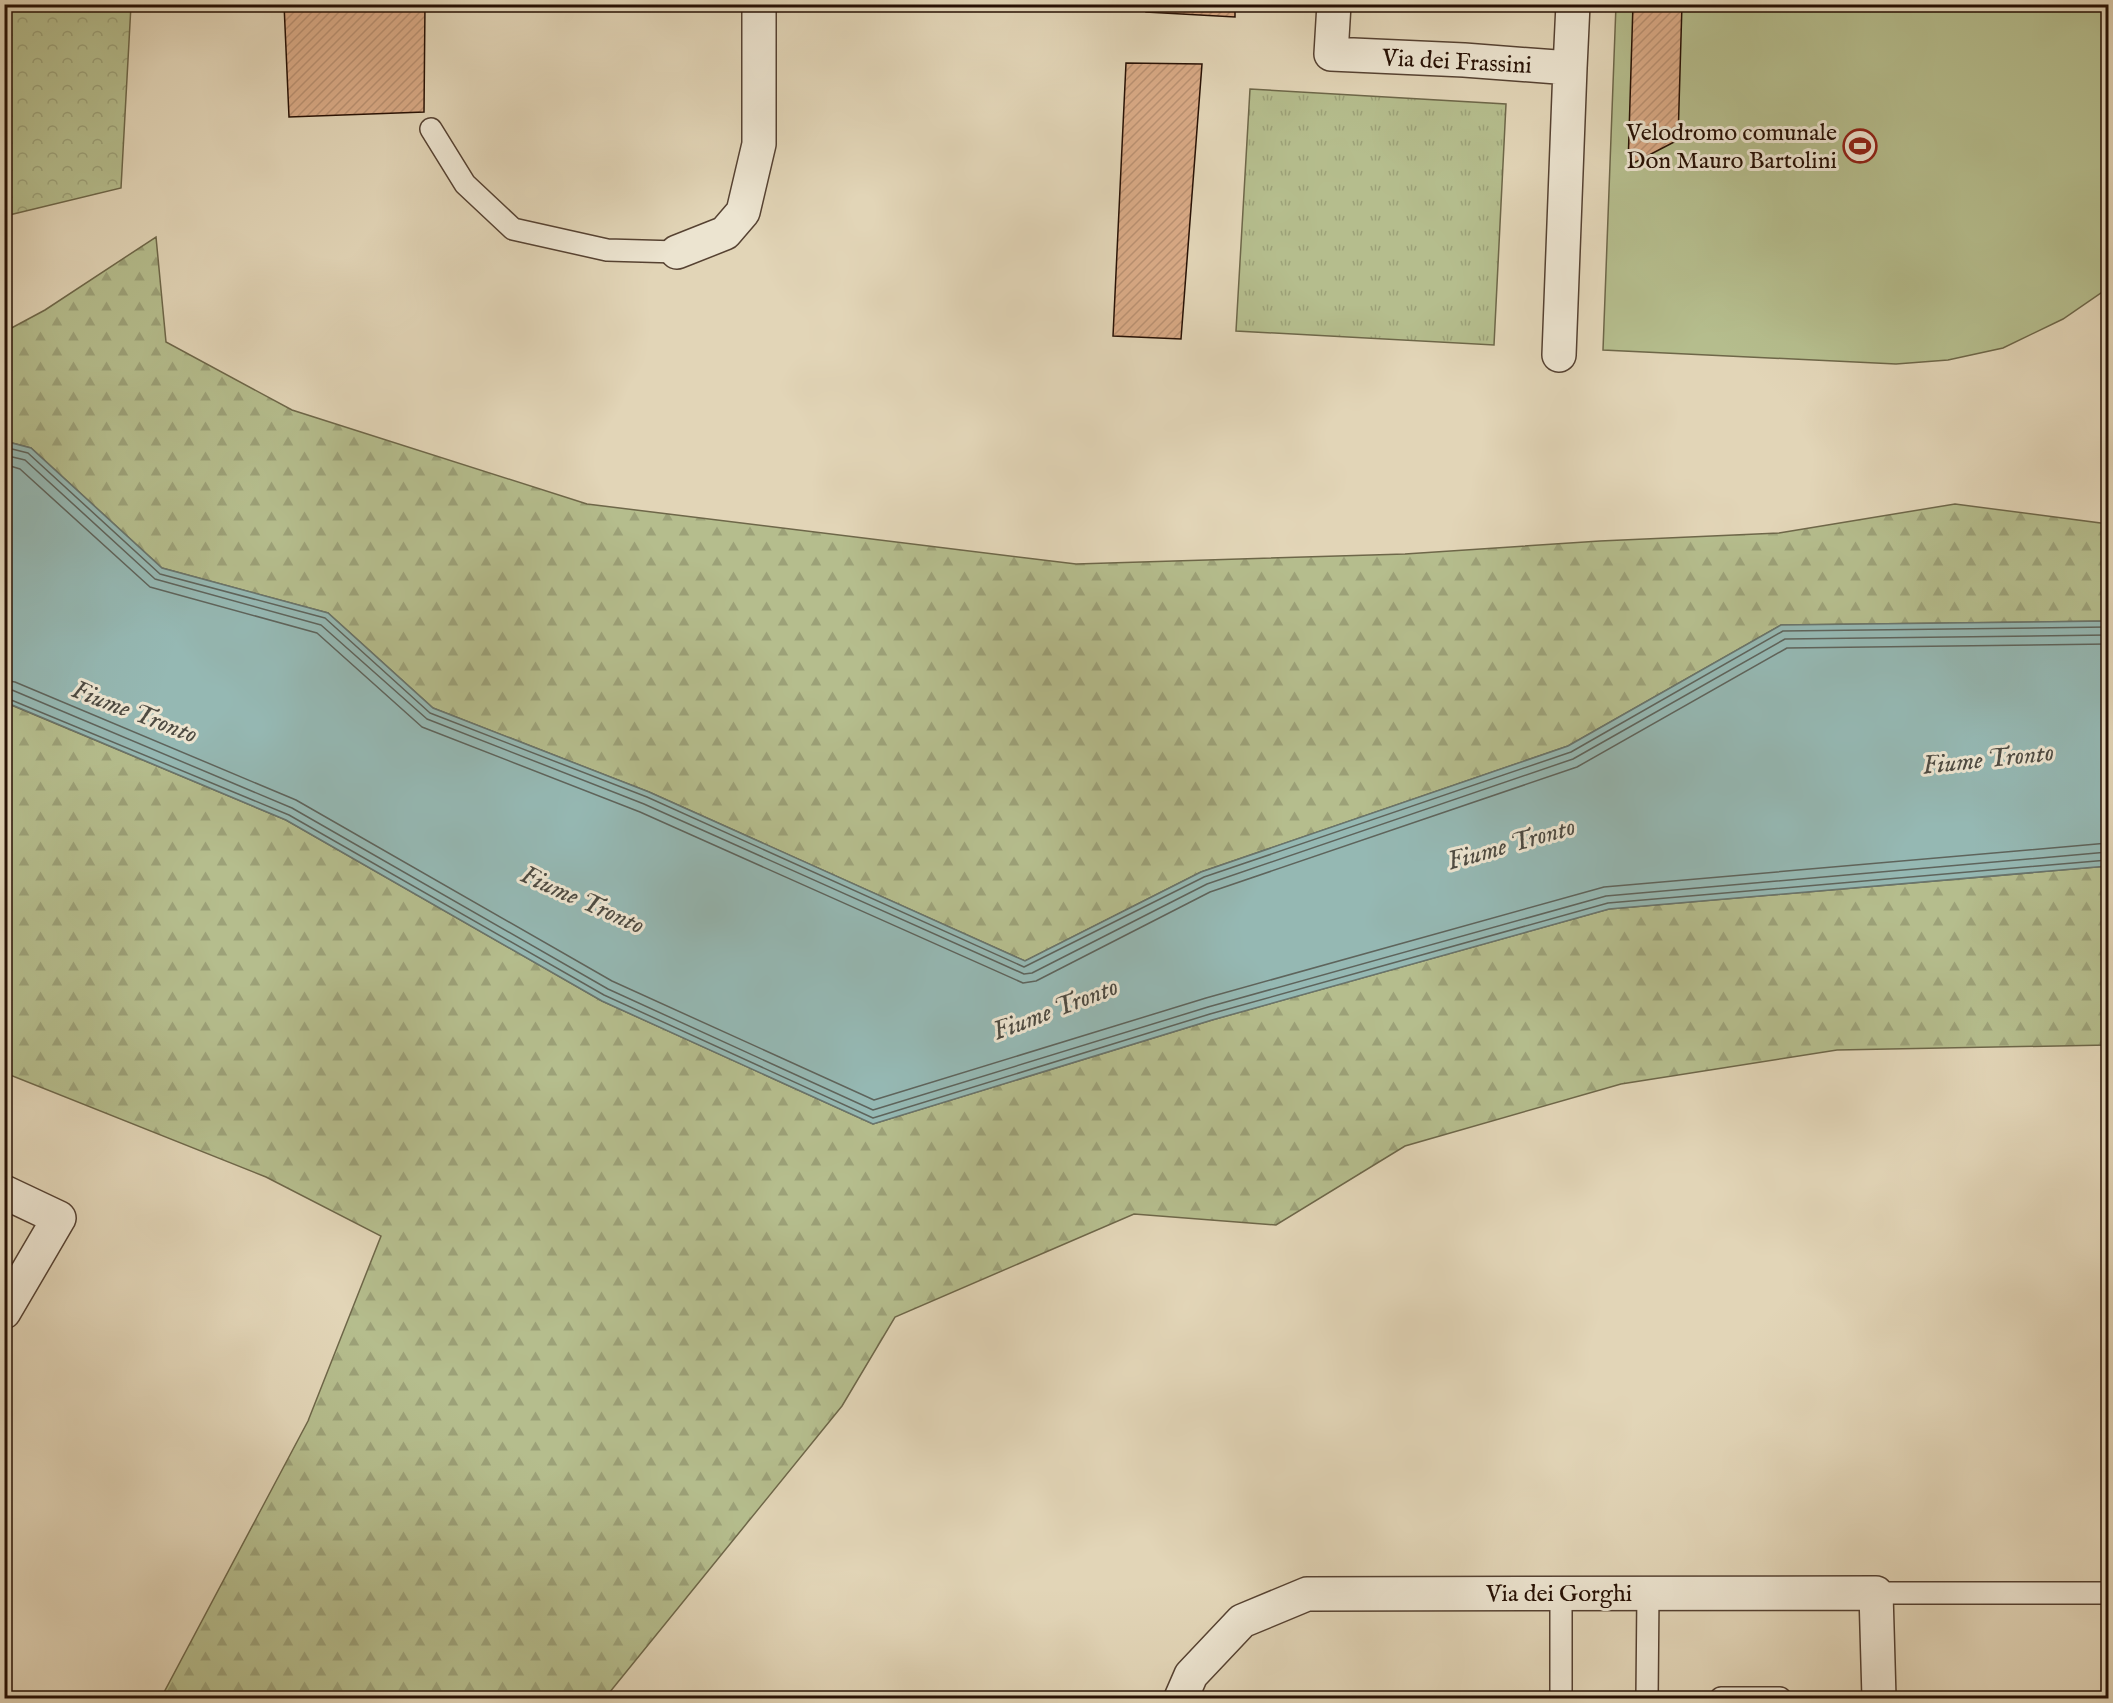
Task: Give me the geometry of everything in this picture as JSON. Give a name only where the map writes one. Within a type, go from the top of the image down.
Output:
[{"type":"street","points":[[677,252],[725,233],[743,212],[759,144],[759,4]]},
{"type":"street","name":"Via dei Frassini","points":[[1334,4],[1331,54],[1570,68]]},
{"type":"street","points":[[1559,355],[1573,4]]},
{"type":"street","points":[[4,1192],[59,1218],[4,1312]]},
{"type":"street","points":[[1876,1593],[1879,1698]]},
{"type":"street","name":"Via dei Gorghi","points":[[1181,1698],[1191,1675],[1242,1621],[1307,1594],[1876,1593]]},
{"type":"lane","points":[[431,129],[465,184],[513,229],[607,250],[677,252]]},
{"type":"lane","points":[[1561,1593],[1562,1698]]},
{"type":"lane","points":[[1647,1698],[1648,1593]]},
{"type":"lane","points":[[1876,1593],[2109,1593]]},
{"type":"lane","points":[[1721,1698],[1780,1698]]},
{"type":"green space","points":[[4,5],[131,5],[121,188],[5,216]]},
{"type":"green space","name":"Velodromo comunale Don Mauro Bartolini","points":[[1616,5],[2108,5],[2108,288],[2063,319],[2003,348],[1948,360],[1896,364],[1603,350]]},
{"type":"green space","points":[[1250,89],[1506,104],[1494,345],[1236,331]]},
{"type":"green space","points":[[156,237],[166,342],[292,410],[587,504],[1076,564],[1405,554],[1600,541],[1779,533],[1955,504],[2108,524],[2108,621],[1781,625],[1568,746],[1201,872],[1025,961],[649,792],[433,708],[328,613],[162,568],[31,448],[5,441],[4,332],[45,310]]},
{"type":"green space","points":[[4,702],[286,820],[602,1001],[873,1124],[1212,1020],[1609,909],[2108,866],[2108,1045],[1837,1050],[1621,1084],[1405,1146],[1276,1225],[1134,1214],[895,1317],[842,1406],[605,1698],[161,1698],[308,1421],[381,1236],[266,1177],[5,1073]]},
{"type":"water","name":"Fiume Tronto","points":[[4,441],[31,448],[162,568],[328,613],[433,708],[649,792],[1025,961],[1201,872],[1568,746],[1781,625],[2108,621],[2108,866],[1609,909],[1212,1020],[873,1124],[602,1001],[286,820],[5,702]]},
{"type":"building","points":[[284,4],[425,4],[424,112],[289,117]]},
{"type":"building","points":[[1146,4],[1235,4],[1235,17],[1146,12]]},
{"type":"building","points":[[1633,4],[1682,4],[1678,140],[1628,166]]},
{"type":"building","points":[[1126,63],[1202,64],[1181,339],[1113,336]]},
{"type":"place","name":"Velodromo comunale Don Mauro Bartolini","points":[[1860,146]]}]
